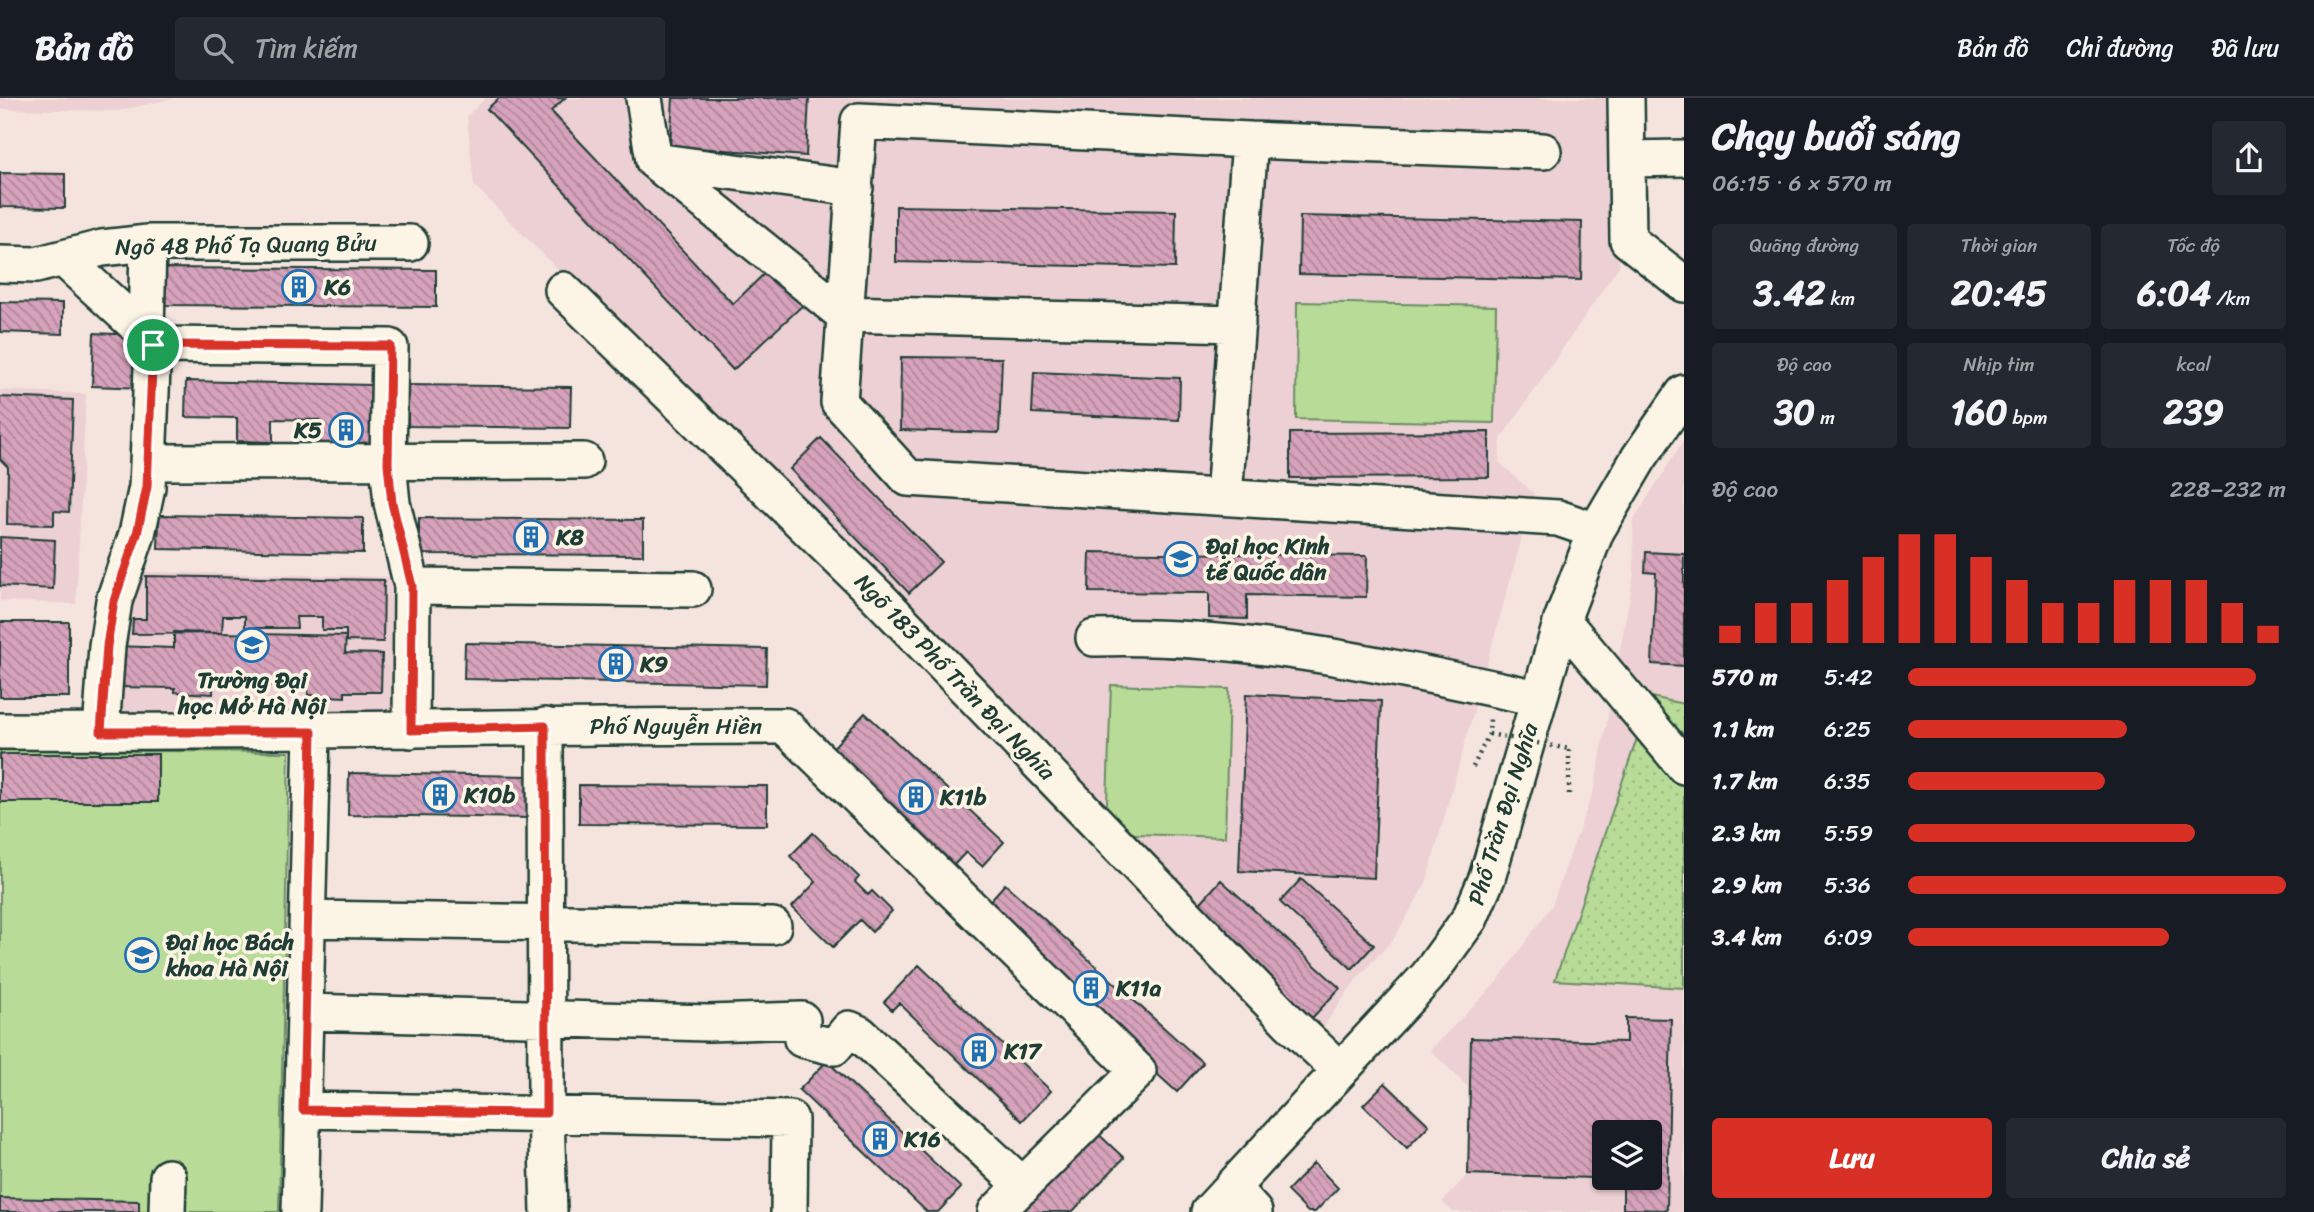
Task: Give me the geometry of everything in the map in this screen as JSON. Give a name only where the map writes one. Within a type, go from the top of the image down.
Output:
[{"type":"street","points":[[643,98],[654,161],[843,314],[1237,324]]},
{"type":"street","points":[[1626,98],[1628,240],[1684,284]]},
{"type":"street","points":[[1543,151],[1251,141],[859,121],[843,314],[839,402],[908,478],[1558,517],[1596,531]]},
{"type":"street","points":[[1224,498],[1251,141]]},
{"type":"street","points":[[1627,159],[1684,158]]},
{"type":"street","points":[[654,161],[855,188]]},
{"type":"street","points":[[101,732],[107,646],[114,601],[137,534],[149,462],[148,243]]},
{"type":"street","name":"Ngõ 48 Phố Tạ Quang Bửu","points":[[0,264],[36,265],[102,248],[148,243],[410,243]]},
{"type":"street","points":[[64,259],[150,340],[390,346],[388,464],[392,503],[412,586],[411,730]]},
{"type":"street","name":"Ngõ 183 Phố Trần Đại Nghĩa","points":[[563,290],[876,595],[1291,1024],[1340,1070]]},
{"type":"street","name":"Phố Trần Đại Nghĩa","points":[[1232,1204],[1340,1070],[1428,976],[1470,918],[1487,878],[1562,620],[1596,531],[1639,458],[1684,394]]},
{"type":"street","points":[[149,462],[388,464],[584,461]]},
{"type":"street","points":[[412,586],[693,589]]},
{"type":"street","points":[[1562,620],[1684,766]]},
{"type":"street","points":[[1094,638],[1132,637],[1258,645],[1336,655],[1538,698]]},
{"type":"street","points":[[545,726],[546,1113],[550,1212]]},
{"type":"street","name":"Phố Nguyễn Hiền","points":[[0,731],[312,732],[545,726],[785,726],[1138,1071],[996,1212]]},
{"type":"street","points":[[300,1212],[312,732]]},
{"type":"street","points":[[307,919],[773,926]]},
{"type":"street","points":[[305,1012],[708,1023],[802,1020],[802,1039],[834,1047],[849,1029],[860,1034],[1023,1186]]},
{"type":"street","points":[[303,1110],[790,1119],[789,1212]]},
{"type":"street","points":[[167,1212],[168,1177]]},
{"type":"path","points":[[1473,767],[1489,734],[1491,710]]},
{"type":"path","points":[[1489,734],[1569,749],[1569,794]]},
{"type":"shaded area","points":[[0,98],[174,98],[118,111],[0,109]]},
{"type":"shaded area","name":"Đại học Kinh tế Quốc dân","points":[[486,98],[1609,98],[1619,266],[1501,439],[1499,462],[1534,494],[1426,883],[1395,937],[1355,981],[1318,1035],[474,185],[467,116]]},
{"type":"shaded area","points":[[0,390],[86,394],[76,604],[0,601]]},
{"type":"shaded area","points":[[1684,440],[1684,1212],[1453,1212],[1442,1202],[1468,1174],[1470,1089],[1430,1050],[1498,981],[1552,905],[1595,786],[1634,574],[1633,521]]},
{"type":"shaded area","name":"Trường Đại học Mở Hà Nội","points":[[114,571],[391,577],[392,720],[110,713]]},
{"type":"green space","points":[[1297,302],[1496,306],[1494,423],[1296,419]]},
{"type":"green space","points":[[1111,685],[1229,689],[1225,837],[1106,833]]},
{"type":"green space","points":[[1651,697],[1684,704],[1684,988],[1555,980]]},
{"type":"green space","name":"Đại học Bách khoa Hà Nội","points":[[0,750],[289,752],[279,1212],[0,1212]]},
{"type":"building","points":[[499,98],[565,98],[551,111],[733,304],[769,269],[803,305],[733,370],[487,109]]},
{"type":"building","points":[[673,98],[809,98],[806,156],[670,146]]},
{"type":"building","points":[[0,173],[65,174],[65,208],[0,207]]},
{"type":"building","points":[[896,206],[1176,211],[1175,268],[896,262]]},
{"type":"building","points":[[1300,216],[1582,222],[1581,280],[1299,274]]},
{"type":"building","name":"K6","points":[[162,268],[436,270],[436,307],[162,305]]},
{"type":"building","points":[[0,302],[63,303],[63,334],[0,332]]},
{"type":"building","points":[[94,333],[136,335],[142,388],[92,386]]},
{"type":"building","points":[[901,357],[1002,358],[999,433],[900,430]]},
{"type":"building","points":[[1034,372],[1180,378],[1179,420],[1032,413]]},
{"type":"building","name":"K5","points":[[186,381],[373,385],[373,461],[320,460],[320,420],[273,419],[273,442],[237,441],[237,418],[185,417]]},
{"type":"building","points":[[408,385],[571,387],[570,428],[408,426]]},
{"type":"building","points":[[0,397],[73,400],[69,512],[54,511],[54,525],[7,524],[8,467],[0,459]]},
{"type":"building","points":[[1489,432],[1489,477],[1290,478],[1290,433]]},
{"type":"building","points":[[821,438],[941,562],[909,593],[790,469]]},
{"type":"building","points":[[159,515],[363,518],[363,553],[158,549]]},
{"type":"building","name":"K8","points":[[419,518],[643,520],[643,555],[419,554]]},
{"type":"building","points":[[0,537],[55,540],[53,589],[0,586]]},
{"type":"building","points":[[1090,552],[1367,556],[1366,597],[1247,595],[1247,619],[1209,618],[1209,593],[1089,592]]},
{"type":"building","points":[[1646,552],[1684,554],[1684,666],[1652,664],[1656,573],[1645,572]]},
{"type":"building","points":[[146,576],[384,580],[383,642],[346,641],[346,630],[322,630],[322,617],[296,617],[297,628],[245,628],[245,616],[223,616],[222,633],[132,634],[133,619],[146,619]]},
{"type":"building","points":[[0,622],[69,622],[69,697],[0,697]]},
{"type":"building","points":[[174,632],[346,636],[345,653],[382,654],[381,692],[345,692],[345,697],[308,695],[308,687],[213,684],[213,694],[175,692],[175,688],[116,687],[116,646],[174,648]]},
{"type":"building","name":"K9","points":[[465,643],[767,649],[766,685],[464,679]]},
{"type":"building","points":[[1246,694],[1381,701],[1374,878],[1239,871]]},
{"type":"building","name":"K11b","points":[[865,713],[1004,842],[982,866],[966,852],[952,867],[829,752]]},
{"type":"building","points":[[0,754],[158,754],[158,802],[0,802]]},
{"type":"building","name":"K10b","points":[[349,773],[533,776],[532,818],[348,815]]},
{"type":"building","points":[[579,785],[767,786],[767,825],[579,824]]},
{"type":"building","points":[[813,833],[859,877],[855,882],[868,895],[872,891],[892,911],[872,932],[860,920],[833,947],[792,907],[816,882],[790,856]]},
{"type":"building","points":[[1301,879],[1374,945],[1352,969],[1280,902]]},
{"type":"building","points":[[1221,880],[1340,988],[1312,1018],[1194,910]]},
{"type":"building","name":"K11a","points":[[1005,884],[1203,1063],[1177,1092],[979,913]]},
{"type":"building","name":"K17","points":[[919,965],[1051,1091],[1022,1121],[899,1003],[892,1010],[884,1002]]},
{"type":"building","points":[[1626,1018],[1671,1019],[1667,1210],[1623,1209],[1623,1190],[1662,1190],[1662,1120],[1592,1120],[1592,1178],[1468,1174],[1471,1038],[1626,1042]]},
{"type":"building","name":"K16","points":[[827,1061],[961,1188],[938,1212],[927,1212],[799,1090]]},
{"type":"building","points":[[1385,1083],[1429,1125],[1407,1148],[1363,1105]]},
{"type":"building","points":[[1093,1129],[1124,1158],[1072,1212],[1014,1212]]},
{"type":"building","points":[[1314,1163],[1338,1188],[1315,1212],[1308,1212],[1287,1191]]},
{"type":"building","points":[[0,1198],[139,1201],[139,1212],[0,1212]]},
{"type":"place","name":"K6","points":[[299,287]]},
{"type":"place","name":"K5","points":[[346,430]]},
{"type":"place","name":"K8","points":[[531,537]]},
{"type":"place","name":"Đại học Kinh tế Quốc dân","points":[[1181,559]]},
{"type":"place","name":"Trường Đại học Mở Hà Nội","points":[[252,645]]},
{"type":"place","name":"K9","points":[[616,664]]},
{"type":"place","name":"K10b","points":[[440,795]]},
{"type":"place","name":"K11b","points":[[916,797]]},
{"type":"place","name":"Đại học Bách khoa Hà Nội","points":[[142,955]]},
{"type":"place","name":"K11a","points":[[1091,988]]},
{"type":"place","name":"K17","points":[[979,1051]]},
{"type":"place","name":"K16","points":[[880,1139]]},
{"type":"route","points":[[153,345],[390,346],[388,464],[392,503],[412,586],[411,730],[545,726],[546,1113],[303,1110],[312,732],[101,732],[107,646],[114,601],[137,534],[147,487],[153,345]]}]
